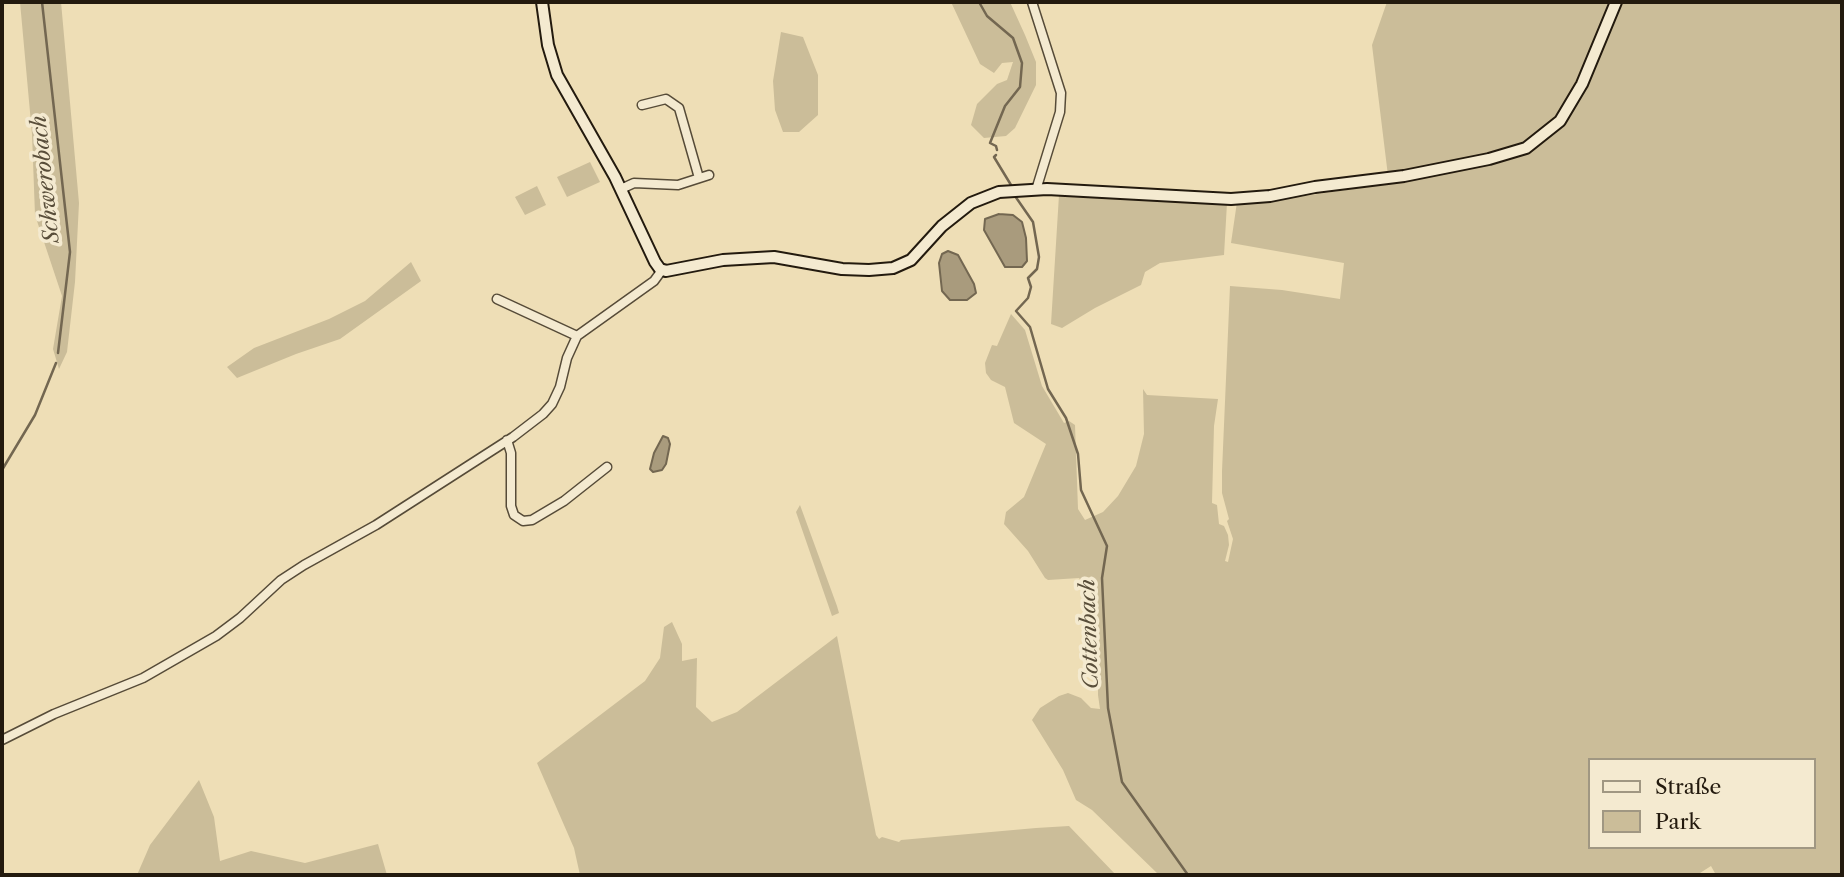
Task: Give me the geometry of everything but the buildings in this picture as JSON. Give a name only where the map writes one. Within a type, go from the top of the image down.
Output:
[{"type":"street","points":[[542,2],[554,68],[621,189],[655,262],[662,270],[669,271],[723,260],[774,257],[842,269],[893,268],[911,260],[942,226],[978,199],[999,192],[1036,190],[1231,199],[1270,196],[1315,187],[1404,176],[1489,159],[1526,148],[1560,121],[1582,84],[1616,2]]},
{"type":"street","points":[[1032,2],[1061,93],[1060,112],[1036,190]]},
{"type":"street","points":[[642,105],[666,99],[678,108],[699,178]]},
{"type":"street","points":[[621,189],[634,183],[678,185],[709,175]]},
{"type":"street","points":[[2,740],[54,714],[143,678],[216,636],[281,580],[376,525],[507,440],[543,414],[552,404],[577,336],[654,281],[662,270]]},
{"type":"street","points":[[496,299],[577,336]]},
{"type":"street","points":[[507,440],[511,453],[511,506],[513,515],[523,521],[532,520],[564,501],[607,467]]},
{"type":"green space","points":[[20,2],[61,2],[79,203],[75,282],[67,352],[59,369],[53,349],[62,296],[35,215],[32,134]]},
{"type":"green space","points":[[951,2],[1010,2],[1025,35],[1036,62],[1036,85],[1015,128],[1006,136],[984,138],[971,125],[977,104],[997,84],[1007,80],[1013,62],[1002,63],[994,73],[980,64]]},
{"type":"green space","points":[[1387,2],[1842,2],[1842,875],[1716,875],[1711,866],[1700,873],[1701,875],[1159,875],[1092,810],[1076,800],[1063,770],[1032,720],[1040,708],[1068,693],[1081,698],[1091,708],[1100,709],[1094,623],[1096,605],[1079,578],[1045,578],[1028,551],[1004,524],[1006,512],[1024,497],[1046,444],[1014,423],[1005,387],[991,380],[986,373],[985,363],[992,345],[997,346],[1011,314],[1025,330],[1042,386],[1064,423],[1069,421],[1075,425],[1078,509],[1085,520],[1103,512],[1118,496],[1136,466],[1144,434],[1143,389],[1147,395],[1218,399],[1214,426],[1212,503],[1217,505],[1219,524],[1224,526],[1228,535],[1229,545],[1225,561],[1228,562],[1233,539],[1222,493],[1222,471],[1230,286],[1282,290],[1340,299],[1344,263],[1231,243],[1237,202],[1261,202],[1389,184],[1372,45]]},
{"type":"green space","points":[[781,32],[803,37],[818,75],[818,115],[799,132],[783,132],[775,110],[773,81]]},
{"type":"green space","points":[[590,162],[600,182],[567,197],[557,177]]},
{"type":"green space","points":[[537,186],[546,205],[525,215],[515,197]]},
{"type":"green space","points":[[1059,195],[1227,203],[1224,255],[1160,263],[1145,272],[1141,285],[1062,328],[1051,324]]},
{"type":"green space","points":[[411,262],[421,281],[340,339],[237,378],[227,367],[254,348],[329,319],[365,301]]},
{"type":"green space","points":[[800,505],[837,606],[839,613],[832,616],[796,512]]},
{"type":"green space","points":[[672,622],[682,644],[682,661],[697,658],[696,707],[712,722],[737,712],[837,636],[876,835],[879,839],[882,837],[899,842],[1069,826],[1116,875],[580,875],[574,848],[537,763],[645,681],[660,658],[664,627]]},
{"type":"green space","points":[[199,780],[214,817],[220,861],[251,851],[305,863],[378,844],[387,875],[137,875],[150,845]]},
{"type":"shaded area","points":[[999,214],[1013,215],[1022,222],[1027,261],[1022,267],[1005,267],[984,230],[985,219]]},
{"type":"shaded area","points":[[948,251],[958,255],[974,284],[976,293],[967,300],[950,300],[942,291],[939,263],[942,254]]},
{"type":"shaded area","points":[[663,436],[668,438],[670,444],[666,464],[662,470],[653,472],[650,469],[654,453]]},
{"type":"waterway","name":"Schwerobach","points":[[42,2],[70,252],[58,353]]},
{"type":"waterway","name":"Cottenbach","points":[[979,2],[987,16],[1013,38],[1022,63],[1020,87],[1005,106],[990,143],[996,146],[997,150]]},
{"type":"waterway","name":"Cottenbach","points":[[996,155],[994,157],[1011,185]]},
{"type":"waterway","name":"Cottenbach","points":[[1015,196],[1033,222],[1039,257],[1037,269],[1028,278],[1031,287],[1028,298],[1016,311],[1030,327],[1048,389],[1066,418],[1078,454],[1081,490],[1107,546],[1102,578],[1108,708],[1122,782],[1188,875]]},
{"type":"waterway","name":"Schwerobach","points":[[2,470],[35,415],[56,363]]}]
